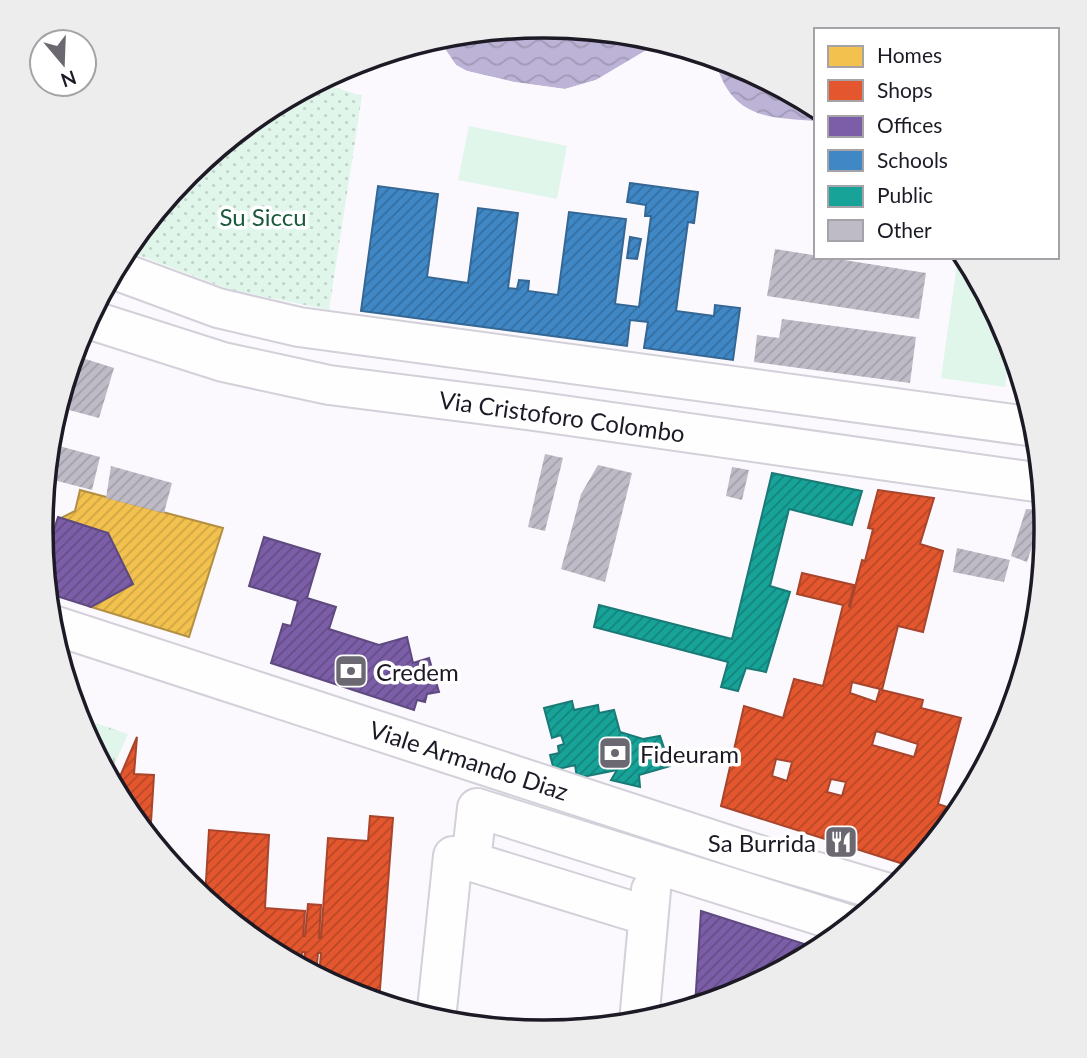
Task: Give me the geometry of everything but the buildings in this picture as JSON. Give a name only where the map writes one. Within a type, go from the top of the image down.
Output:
[{"type":"main road","points":[[125,274],[218,308],[299,327],[1023,425]]},
{"type":"main road","name":"Via Cristoforo Colombo","points":[[99,322],[223,362],[329,385],[534,411],[1032,483]]},
{"type":"main road","name":"Viale Armando Diaz","points":[[63,628],[742,849],[876,889]]},
{"type":"main road","name":"Viale Armando Diaz","points":[[471,862],[477,808],[838,921]]},
{"type":"main road","points":[[437,1008],[453,856],[648,916]]},
{"type":"main road","points":[[640,1010],[650,892],[660,864]]},
{"type":"green space","name":"Su Siccu","points":[[333,86],[362,96],[329,310],[228,289],[137,255],[154,230],[197,182],[220,160],[271,121]]},
{"type":"green space","points":[[469,126],[567,146],[557,199],[458,180]]},
{"type":"green space","points":[[957,266],[983,312],[1007,370],[1005,387],[941,378]]},
{"type":"green space","points":[[92,722],[128,734],[114,765]]},
{"type":"water","points":[[511,40],[576,40],[647,50],[596,80],[565,89],[514,82],[467,71],[456,65],[445,49]]},
{"type":"water","points":[[719,71],[789,104],[814,121],[765,115],[754,111],[734,98]]},
{"type":"pier","points":[[445,49],[456,65],[467,71],[514,82],[565,89],[596,80],[647,50],[654,51],[598,83],[565,92],[466,75],[454,68],[441,50]]},
{"type":"place","name":"Credem","points":[[351,671]]},
{"type":"place","name":"Fideuram","points":[[615,753]]},
{"type":"place","name":"Sa Burrida","points":[[841,842]]}]
